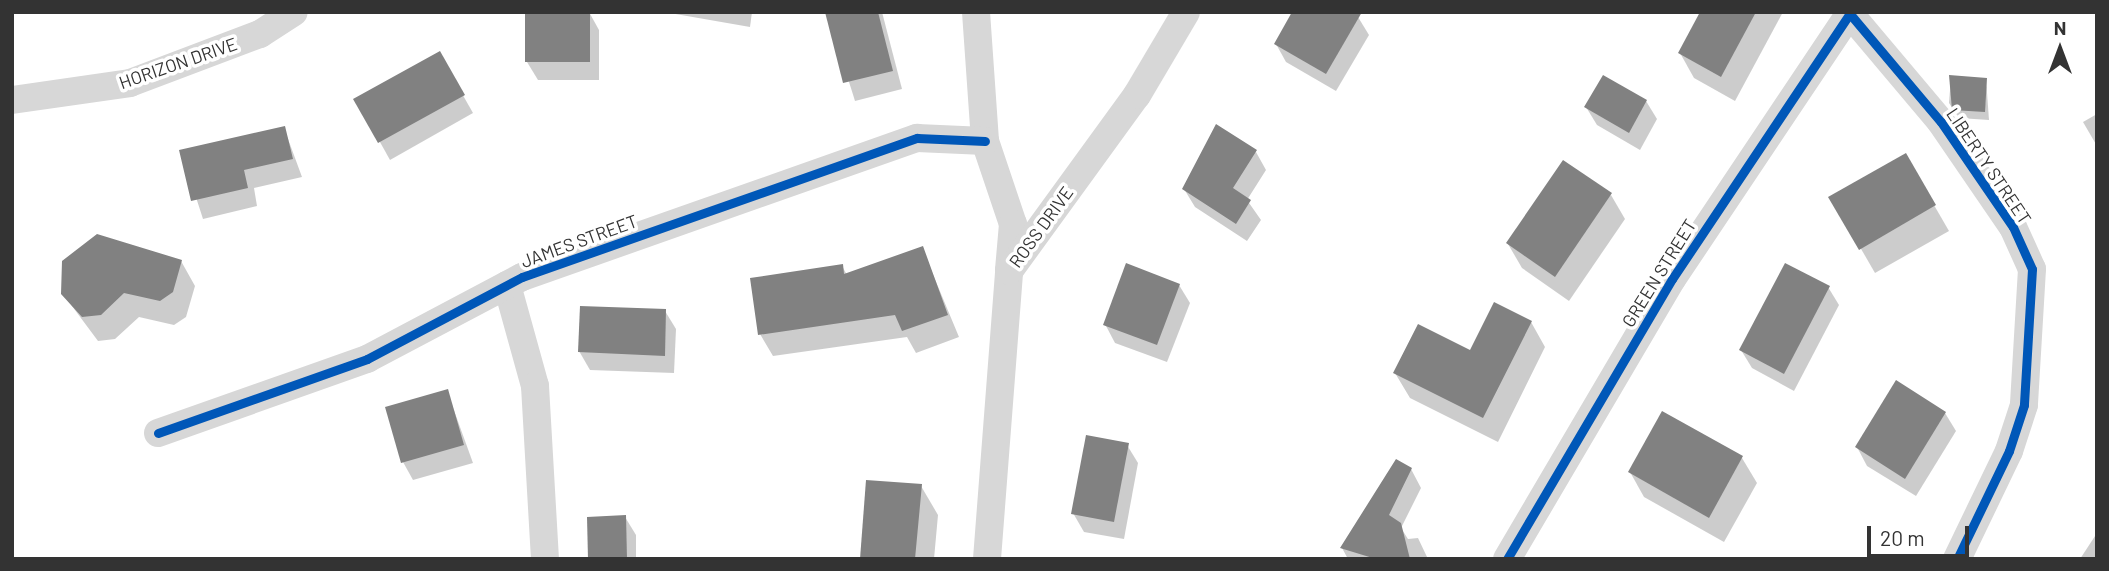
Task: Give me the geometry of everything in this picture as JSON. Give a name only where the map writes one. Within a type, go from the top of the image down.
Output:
[{"type":"street","name":"HORIZON DRIVE","points":[[12,100],[130,83],[260,34],[294,12]]},
{"type":"street","points":[[976,12],[985,141],[1013,223],[1009,271]]},
{"type":"street","name":"ROSS DRIVE","points":[[987,559],[1009,271],[1137,95],[1186,12]]},
{"type":"street","name":"GREEN STREET","points":[[1507,559],[1672,279],[1851,13]]},
{"type":"street","name":"LIBERTY STREET","points":[[1851,13],[1941,122],[2013,227],[2032,269],[2024,405],[2009,451],[1957,559]]},
{"type":"street","name":"JAMES STREET","points":[[158,433],[367,359],[507,285],[917,138],[985,141]]},
{"type":"street","points":[[507,285],[535,386],[545,559]]},
{"type":"building","points":[[525,12],[590,12],[590,62],[525,62]]},
{"type":"building","points":[[825,12],[878,12],[893,71],[843,83]]},
{"type":"building","points":[[1292,12],[1362,12],[1326,74],[1274,44]]},
{"type":"building","points":[[1700,12],[1756,12],[1721,77],[1678,53]]},
{"type":"building","points":[[440,51],[465,95],[378,143],[353,99]]},
{"type":"building","points":[[1603,75],[1647,100],[1629,133],[1584,107]]},
{"type":"building","points":[[1949,75],[1987,78],[1985,112],[1952,110]]},
{"type":"building","points":[[1216,124],[1257,150],[1233,188],[1251,200],[1236,224],[1182,189]]},
{"type":"building","points":[[285,126],[293,159],[244,170],[248,188],[191,201],[179,150]]},
{"type":"building","points":[[1906,153],[1936,205],[1859,250],[1828,197]]},
{"type":"building","points":[[1563,160],[1612,193],[1555,277],[1506,243]]},
{"type":"building","points":[[97,234],[182,260],[173,292],[160,301],[124,293],[101,315],[82,317],[61,294],[62,261]]},
{"type":"building","points":[[923,246],[948,315],[902,331],[895,315],[758,335],[750,278],[843,264],[844,274]]},
{"type":"building","points":[[1126,263],[1180,284],[1157,345],[1103,325]]},
{"type":"building","points":[[1785,263],[1830,286],[1784,374],[1739,350]]},
{"type":"building","points":[[1494,302],[1532,321],[1483,418],[1393,373],[1418,324],[1470,350]]},
{"type":"building","points":[[580,306],[666,309],[665,356],[578,352]]},
{"type":"building","points":[[1896,380],[1946,412],[1905,479],[1855,447]]},
{"type":"building","points":[[448,389],[464,445],[401,463],[385,407]]},
{"type":"building","points":[[1662,411],[1743,456],[1709,518],[1628,472]]},
{"type":"building","points":[[1086,435],[1129,443],[1114,522],[1071,514]]},
{"type":"building","points":[[1396,459],[1412,468],[1389,515],[1401,523],[1410,559],[1376,559],[1340,548]]},
{"type":"building","points":[[866,480],[922,484],[915,559],[860,559]]},
{"type":"building","points":[[626,515],[627,559],[588,559],[587,517]]},
{"type":"cycle path","points":[[1507,559],[1672,279],[1851,12]]},
{"type":"cycle path","points":[[1850,14],[1941,122],[2013,227],[2032,269],[2024,405],[2009,451],[1957,559]]},
{"type":"cycle path","points":[[158,433],[367,359],[522,277],[917,138],[985,141]]}]
